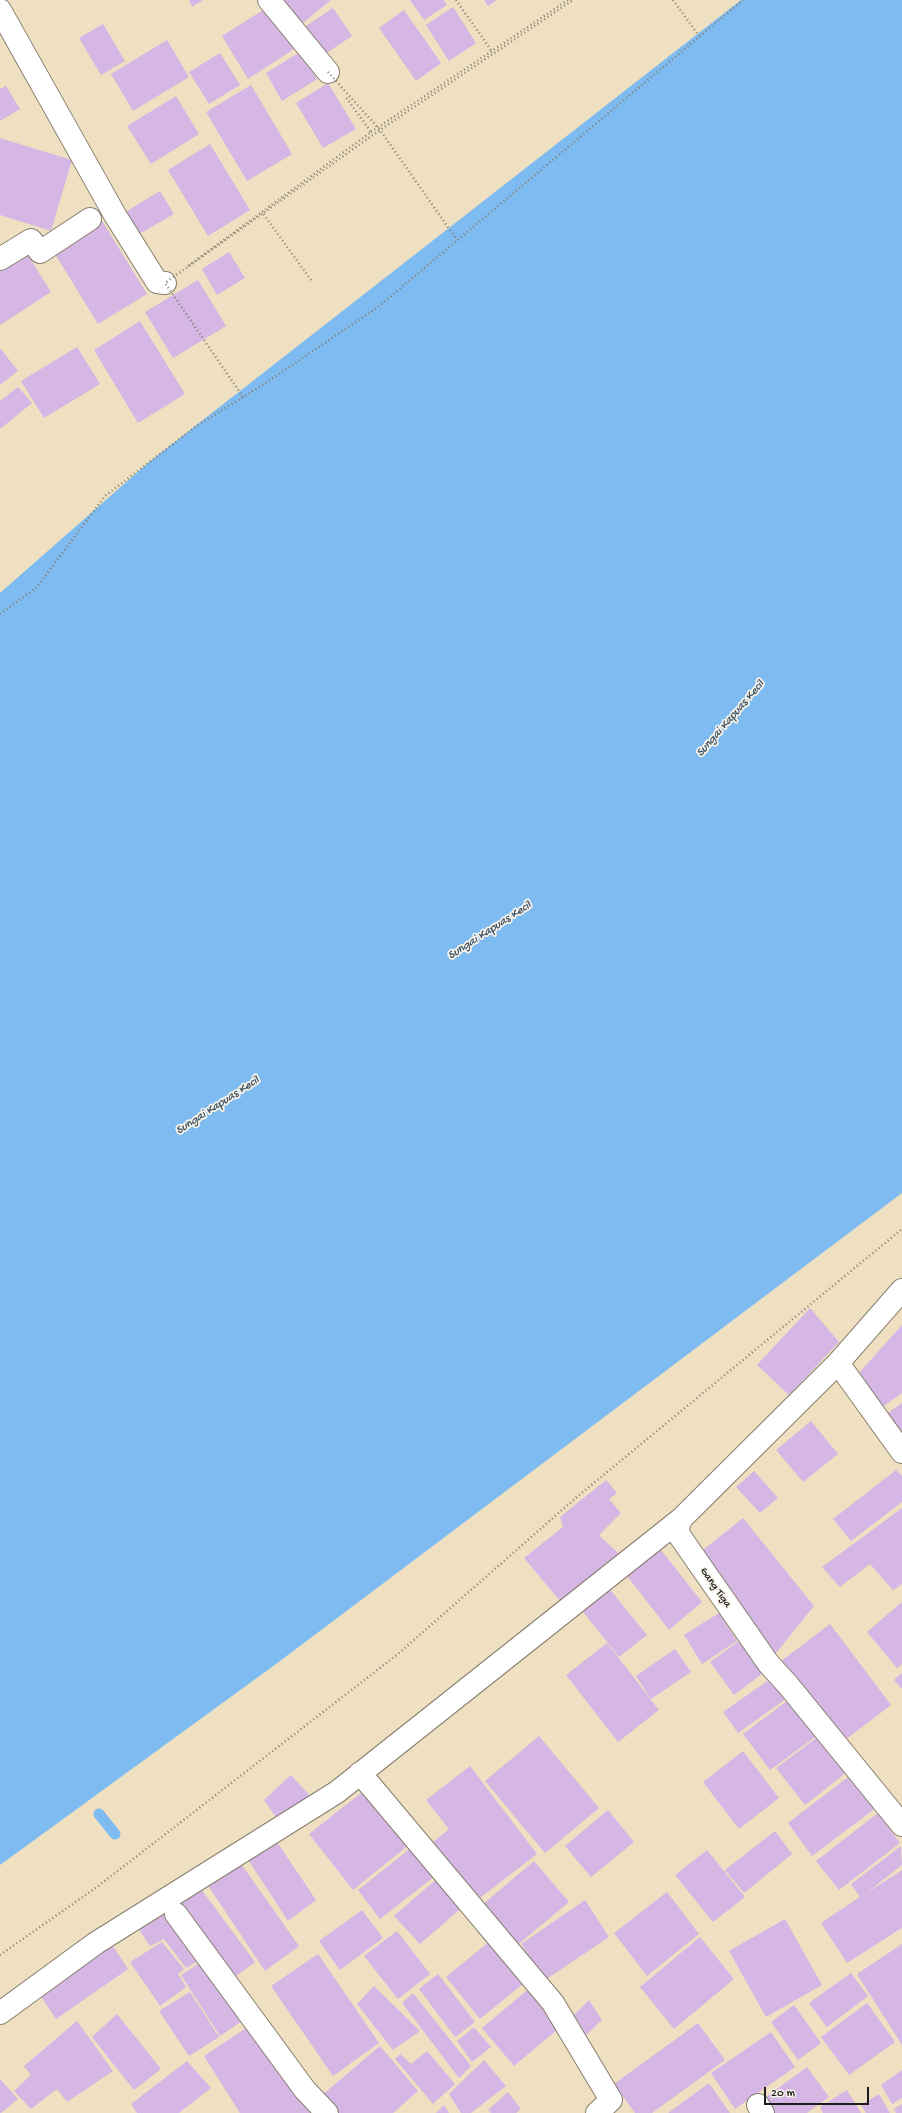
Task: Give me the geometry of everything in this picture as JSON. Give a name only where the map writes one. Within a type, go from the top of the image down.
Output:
[{"type":"street","points":[[269,0],[328,72]]},
{"type":"street","points":[[0,10],[115,215],[157,282],[164,283]]},
{"type":"street","points":[[0,260],[31,240],[40,252],[90,219]]},
{"type":"street","points":[[0,2013],[96,1943],[337,1792],[680,1519],[838,1363],[902,1290]]},
{"type":"street","points":[[838,1363],[902,1452]]},
{"type":"street","name":"Gang Tiga","points":[[680,1519],[679,1535],[768,1663],[788,1685],[902,1825]]},
{"type":"street","points":[[360,1773],[553,2003],[611,2100],[597,2113]]},
{"type":"street","points":[[176,1914],[305,2090],[327,2113]]},
{"type":"path","points":[[456,0],[491,50]]},
{"type":"path","points":[[164,283],[371,132],[491,50],[568,0]]},
{"type":"path","points":[[164,283],[380,130],[573,0]]},
{"type":"path","points":[[673,0],[699,36]]},
{"type":"path","points":[[0,614],[37,587],[105,496],[198,425],[243,397],[378,307],[743,0]]},
{"type":"path","points":[[328,72],[380,130],[457,240]]},
{"type":"path","points":[[328,72],[371,132]]},
{"type":"path","points":[[262,212],[311,280]]},
{"type":"path","points":[[164,283],[243,397]]},
{"type":"path","points":[[0,1955],[97,1887],[398,1654],[578,1496],[902,1229]]},
{"type":"water","name":"Sungai Kapuas Kecil","points":[[741,0],[902,0],[902,1193],[276,1664],[0,1865],[0,593],[149,462]]},
{"type":"building","points":[[189,0],[203,0],[192,7]]},
{"type":"building","points":[[276,0],[331,0],[298,27]]},
{"type":"building","points":[[410,0],[444,0],[447,5],[424,20]]},
{"type":"building","points":[[484,0],[497,0],[488,6]]},
{"type":"building","points":[[268,7],[294,49],[248,79],[222,36]]},
{"type":"building","points":[[453,7],[476,43],[449,61],[426,25]]},
{"type":"building","points":[[333,8],[352,36],[325,54],[306,26]]},
{"type":"building","points":[[404,10],[441,63],[416,81],[379,28]]},
{"type":"building","points":[[103,24],[125,61],[101,75],[79,38]]},
{"type":"building","points":[[167,40],[189,77],[133,111],[111,74]]},
{"type":"building","points":[[300,52],[317,79],[282,101],[266,73]]},
{"type":"building","points":[[220,53],[240,85],[209,104],[189,72]]},
{"type":"building","points":[[328,83],[356,129],[323,148],[296,103]]},
{"type":"building","points":[[251,85],[292,154],[247,181],[206,112]]},
{"type":"building","points":[[6,86],[20,109],[0,121],[0,89]]},
{"type":"building","points":[[176,96],[199,134],[151,164],[127,126]]},
{"type":"building","points":[[0,138],[72,160],[51,231],[0,215]]},
{"type":"building","points":[[210,144],[250,210],[208,236],[168,170]]},
{"type":"building","points":[[160,191],[174,214],[136,236],[122,214]]},
{"type":"building","points":[[101,219],[147,294],[98,324],[52,249]]},
{"type":"building","points":[[24,249],[51,292],[0,325],[0,265]]},
{"type":"building","points":[[229,252],[245,278],[217,295],[202,269]]},
{"type":"building","points":[[198,280],[226,326],[173,358],[145,312]]},
{"type":"building","points":[[140,321],[185,394],[138,423],[94,350]]},
{"type":"building","points":[[77,347],[100,384],[44,418],[21,381]]},
{"type":"building","points":[[0,348],[18,371],[0,385]]},
{"type":"building","points":[[18,387],[32,403],[0,429],[0,401]]},
{"type":"building","points":[[810,1308],[839,1342],[789,1395],[757,1365]]},
{"type":"building","points":[[902,1325],[902,1393],[881,1408],[859,1373]]},
{"type":"building","points":[[902,1403],[902,1438],[885,1415]]},
{"type":"building","points":[[811,1421],[838,1454],[803,1482],[776,1450]]},
{"type":"building","points":[[896,1470],[902,1476],[902,1502],[851,1541],[833,1519]]},
{"type":"building","points":[[754,1471],[778,1498],[760,1513],[736,1487]]},
{"type":"building","points":[[606,1480],[617,1493],[609,1499],[621,1513],[599,1535],[621,1556],[560,1601],[524,1558],[563,1527],[560,1517]]},
{"type":"building","points":[[902,1508],[902,1584],[893,1590],[870,1564],[840,1587],[822,1567]]},
{"type":"building","points":[[743,1518],[814,1606],[768,1663],[698,1554]]},
{"type":"building","points":[[654,1541],[702,1602],[669,1630],[624,1572]]},
{"type":"building","points":[[607,1586],[647,1635],[619,1657],[580,1608]]},
{"type":"building","points":[[902,1602],[902,1664],[897,1668],[867,1632]]},
{"type":"building","points":[[719,1613],[737,1641],[702,1664],[684,1635]]},
{"type":"building","points":[[830,1624],[891,1705],[841,1743],[780,1662]]},
{"type":"building","points":[[743,1638],[767,1670],[734,1695],[710,1662]]},
{"type":"building","points":[[607,1643],[659,1710],[618,1742],[566,1675]]},
{"type":"building","points":[[675,1649],[691,1672],[651,1699],[636,1676]]},
{"type":"building","points":[[902,1673],[902,1689],[894,1680]]},
{"type":"building","points":[[776,1675],[790,1696],[738,1733],[723,1712]]},
{"type":"building","points":[[791,1698],[818,1735],[770,1770],[743,1734]]},
{"type":"building","points":[[539,1736],[599,1808],[545,1853],[485,1781]]},
{"type":"building","points":[[819,1736],[847,1772],[805,1805],[776,1768]]},
{"type":"building","points":[[743,1751],[779,1798],[739,1829],[703,1782]]},
{"type":"building","points":[[470,1766],[537,1854],[472,1904],[428,1846],[449,1829],[426,1800]]},
{"type":"building","points":[[852,1774],[877,1807],[812,1856],[788,1823]]},
{"type":"building","points":[[291,1775],[312,1798],[278,1820],[264,1800]]},
{"type":"building","points":[[366,1789],[410,1844],[353,1890],[309,1834]]},
{"type":"building","points":[[608,1810],[634,1842],[591,1877],[565,1846]]},
{"type":"building","points":[[878,1813],[900,1843],[839,1890],[816,1861]]},
{"type":"building","points":[[775,1831],[792,1854],[744,1893],[725,1870]]},
{"type":"building","points":[[275,1839],[316,1900],[288,1921],[247,1858]]},
{"type":"building","points":[[417,1843],[439,1873],[380,1919],[358,1890]]},
{"type":"building","points":[[901,1846],[902,1865],[865,1894],[902,1870],[902,1928],[847,1963],[821,1923],[860,1897],[851,1884]]},
{"type":"building","points":[[707,1850],[745,1897],[713,1922],[675,1875]]},
{"type":"building","points":[[239,1861],[299,1946],[265,1971],[207,1884]]},
{"type":"building","points":[[534,1861],[569,1902],[515,1947],[481,1906]]},
{"type":"building","points":[[441,1875],[466,1904],[420,1944],[394,1916]]},
{"type":"building","points":[[198,1885],[255,1962],[231,1980],[176,1903]]},
{"type":"building","points":[[667,1892],[699,1934],[647,1976],[614,1933]]},
{"type":"building","points":[[585,1900],[609,1937],[545,1980],[521,1944]]},
{"type":"building","points":[[166,1905],[203,1958],[186,1968],[164,1939],[150,1946],[136,1925]]},
{"type":"building","points":[[362,1910],[383,1938],[340,1970],[319,1941]]},
{"type":"building","points":[[785,1919],[822,1985],[766,2017],[729,1951]]},
{"type":"building","points":[[397,1931],[430,1974],[398,1999],[364,1956]]},
{"type":"building","points":[[495,1937],[529,1979],[480,2019],[446,1977]]},
{"type":"building","points":[[700,1937],[734,1979],[674,2029],[640,1987]]},
{"type":"building","points":[[109,1940],[128,1969],[56,2019],[38,1992]]},
{"type":"building","points":[[162,1942],[184,1969],[178,1974],[186,1987],[160,2006],[130,1962]]},
{"type":"building","points":[[902,1944],[902,2045],[857,1974]]},
{"type":"building","points":[[318,1954],[379,2043],[333,2076],[271,1986]]},
{"type":"building","points":[[206,1959],[248,2017],[220,2036],[181,1975]]},
{"type":"building","points":[[851,1973],[868,1996],[827,2027],[809,2003]]},
{"type":"building","points":[[438,1974],[475,2022],[455,2037],[419,1989]]},
{"type":"building","points":[[374,1986],[420,2031],[393,2050],[357,2004]]},
{"type":"building","points":[[531,1987],[563,2025],[514,2066],[482,2028]]},
{"type":"building","points":[[190,1992],[219,2037],[189,2056],[159,2011]]},
{"type":"building","points":[[413,1993],[471,2066],[459,2078],[402,2003]]},
{"type":"building","points":[[589,2000],[602,2020],[582,2039],[569,2020]]},
{"type":"building","points":[[867,2003],[895,2042],[849,2075],[821,2037]]},
{"type":"building","points":[[794,2005],[821,2043],[798,2060],[771,2022]]},
{"type":"building","points":[[117,2014],[161,2069],[134,2090],[92,2037]]},
{"type":"building","points":[[77,2021],[113,2071],[67,2102],[57,2089],[31,2109],[14,2091],[31,2075],[24,2066]]},
{"type":"building","points":[[698,2023],[725,2060],[652,2113],[635,2113],[614,2084]]},
{"type":"building","points":[[249,2026],[315,2111],[312,2113],[240,2113],[204,2056]]},
{"type":"building","points":[[474,2027],[491,2047],[472,2062],[457,2041]]},
{"type":"building","points":[[771,2032],[795,2067],[735,2109],[711,2073]]},
{"type":"building","points":[[380,2046],[418,2091],[393,2113],[337,2113],[322,2095]]},
{"type":"building","points":[[427,2051],[455,2084],[433,2104],[395,2059],[400,2054],[411,2064]]},
{"type":"building","points":[[484,2060],[506,2086],[471,2113],[461,2113],[449,2094]]},
{"type":"building","points":[[187,2061],[211,2088],[179,2113],[137,2113],[131,2104]]},
{"type":"building","points":[[807,2067],[829,2097],[807,2113],[773,2113],[763,2099]]},
{"type":"building","points":[[902,2070],[902,2098],[892,2104],[881,2085]]},
{"type":"building","points":[[0,2079],[18,2099],[1,2113],[0,2113]]},
{"type":"building","points":[[709,2083],[730,2113],[668,2113]]},
{"type":"building","points":[[847,2090],[861,2113],[823,2113],[820,2107]]},
{"type":"building","points":[[508,2092],[521,2109],[516,2113],[491,2113],[488,2110]]},
{"type":"building","points":[[879,2094],[890,2113],[866,2113],[861,2105]]},
{"type":"building","points":[[902,2104],[902,2113],[896,2113],[894,2109]]},
{"type":"building","points":[[444,2105],[449,2113],[436,2113]]},
{"type":"waterway","points":[[99,1814],[115,1834]]}]
